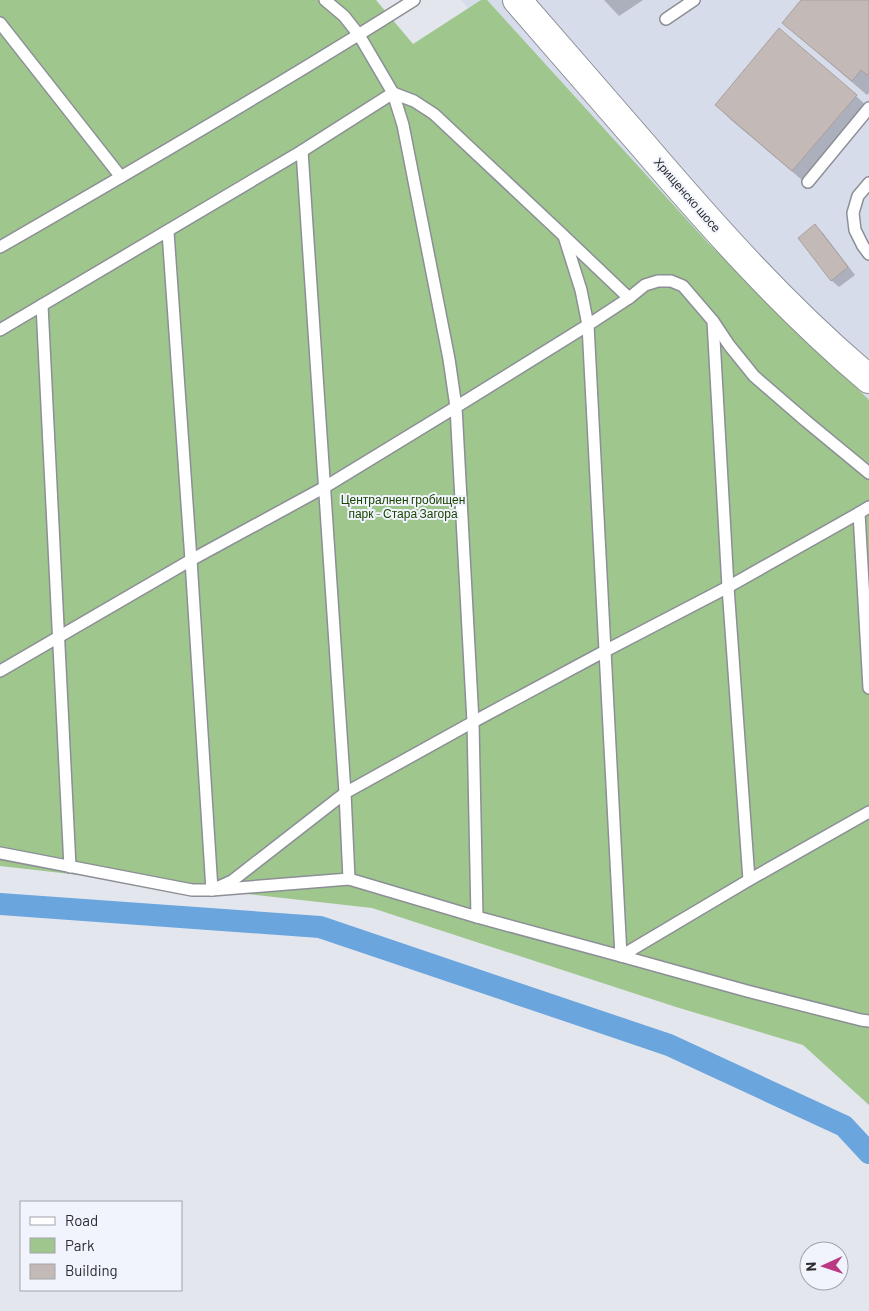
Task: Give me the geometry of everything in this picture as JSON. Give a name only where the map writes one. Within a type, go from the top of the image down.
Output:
[{"type":"street","name":"Хрищенско шосе","points":[[517,0],[708,221],[777,294],[869,379]]},
{"type":"lane","points":[[325,0],[344,16],[359,35],[393,93],[403,125],[449,359],[456,407],[473,722],[477,917]]},
{"type":"lane","points":[[0,247],[121,177],[359,35],[414,0]]},
{"type":"lane","points":[[666,19],[694,0]]},
{"type":"lane","points":[[0,23],[121,177]]},
{"type":"lane","points":[[0,330],[168,232],[302,151],[393,93]]},
{"type":"lane","points":[[393,93],[414,101],[434,114],[629,298]]},
{"type":"lane","points":[[808,182],[869,108]]},
{"type":"lane","points":[[302,151],[345,793],[349,879]]},
{"type":"lane","points":[[869,183],[858,196],[853,213],[855,230],[869,254]]},
{"type":"lane","points":[[168,232],[212,890]]},
{"type":"lane","points":[[564,236],[581,290],[588,325],[621,956]]},
{"type":"lane","points":[[0,671],[191,560],[325,487],[588,325],[645,285],[658,282],[671,281],[683,286],[713,321],[729,345],[754,376],[869,473]]},
{"type":"lane","points":[[42,305],[70,867]]},
{"type":"lane","points":[[713,321],[728,588],[749,880]]},
{"type":"lane","points":[[212,890],[232,881],[345,793],[605,651],[728,588],[864,510],[869,688]]},
{"type":"lane","points":[[621,956],[869,812]]},
{"type":"lane","points":[[0,853],[192,890],[349,879],[477,917],[747,991],[869,1021]]},
{"type":"shaded area","points":[[461,0],[869,0],[869,425],[473,14]]},
{"type":"green space","name":"Централнен гробищен парк - Стара Загора","points":[[0,0],[376,0],[413,44],[481,0],[487,0],[708,243],[869,400],[869,1105],[803,1045],[676,1007],[372,908],[0,866]]},
{"type":"building","points":[[801,0],[869,0],[869,73],[867,75],[861,70],[852,81],[782,23]]},
{"type":"building","points":[[779,28],[857,95],[792,171],[715,105]]},
{"type":"building","points":[[815,224],[848,267],[831,281],[798,238]]},
{"type":"waterway","points":[[0,904],[320,927],[669,1045],[844,1126],[869,1153]]}]
